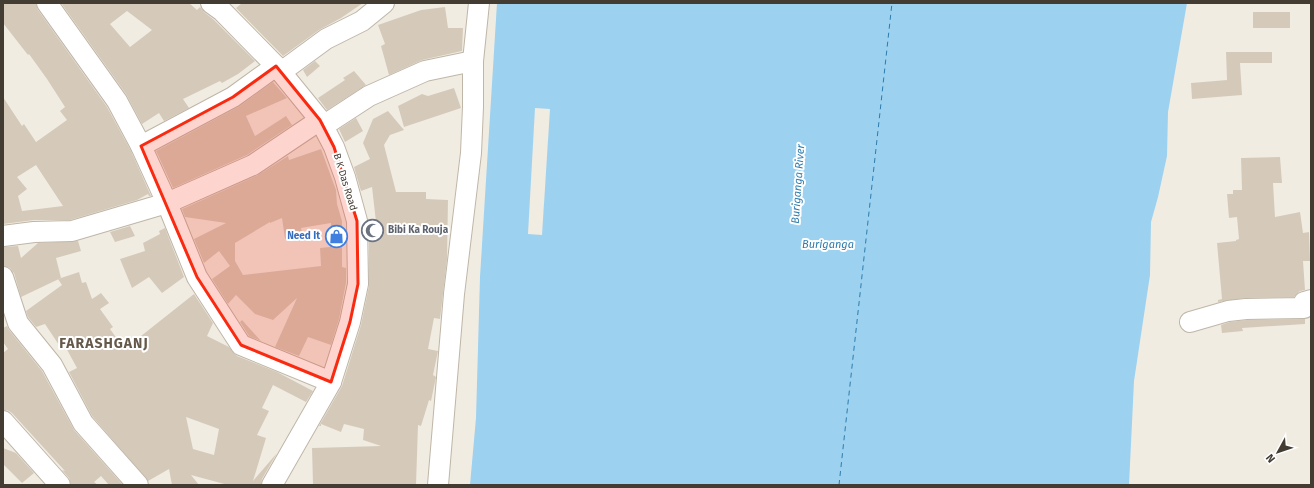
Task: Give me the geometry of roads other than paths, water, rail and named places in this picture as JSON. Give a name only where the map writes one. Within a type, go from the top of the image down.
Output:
[{"type":"street","points":[[47,3],[118,101],[141,146],[167,203],[198,277],[241,344],[331,382]]},
{"type":"street","points":[[141,146],[233,97],[326,39],[362,21],[384,3]]},
{"type":"street","points":[[438,485],[454,294],[471,153],[474,107],[473,61],[479,3]]},
{"type":"street","name":"B K Das Road","points":[[223,6],[279,69],[321,123],[334,147],[345,177],[357,221],[358,284],[350,322],[331,382],[272,485]]},
{"type":"street","points":[[3,236],[34,232],[72,231],[167,203],[252,165],[369,96],[425,71],[473,61]]},
{"type":"street","points":[[3,276],[18,323],[52,365],[83,423],[138,485]]},
{"type":"street","points":[[1190,322],[1228,311],[1246,309],[1304,308],[1304,302],[1311,300]]},
{"type":"street","points":[[5,428],[60,485]]},
{"type":"water","name":"Buriganga","points":[[497,3],[1187,3],[1168,112],[1167,156],[1151,222],[1150,275],[1134,381],[1129,485],[470,485],[476,418],[480,277]]},
{"type":"place","name":"Bibi Ka Rouja","points":[[373,230]]},
{"type":"place","name":"Need It","points":[[336,236]]},
{"type":"district","name":"FARASHGANJ","points":[[104,343]]},
{"type":"water label","name":"Buriganga River","points":[[798,184]]}]
